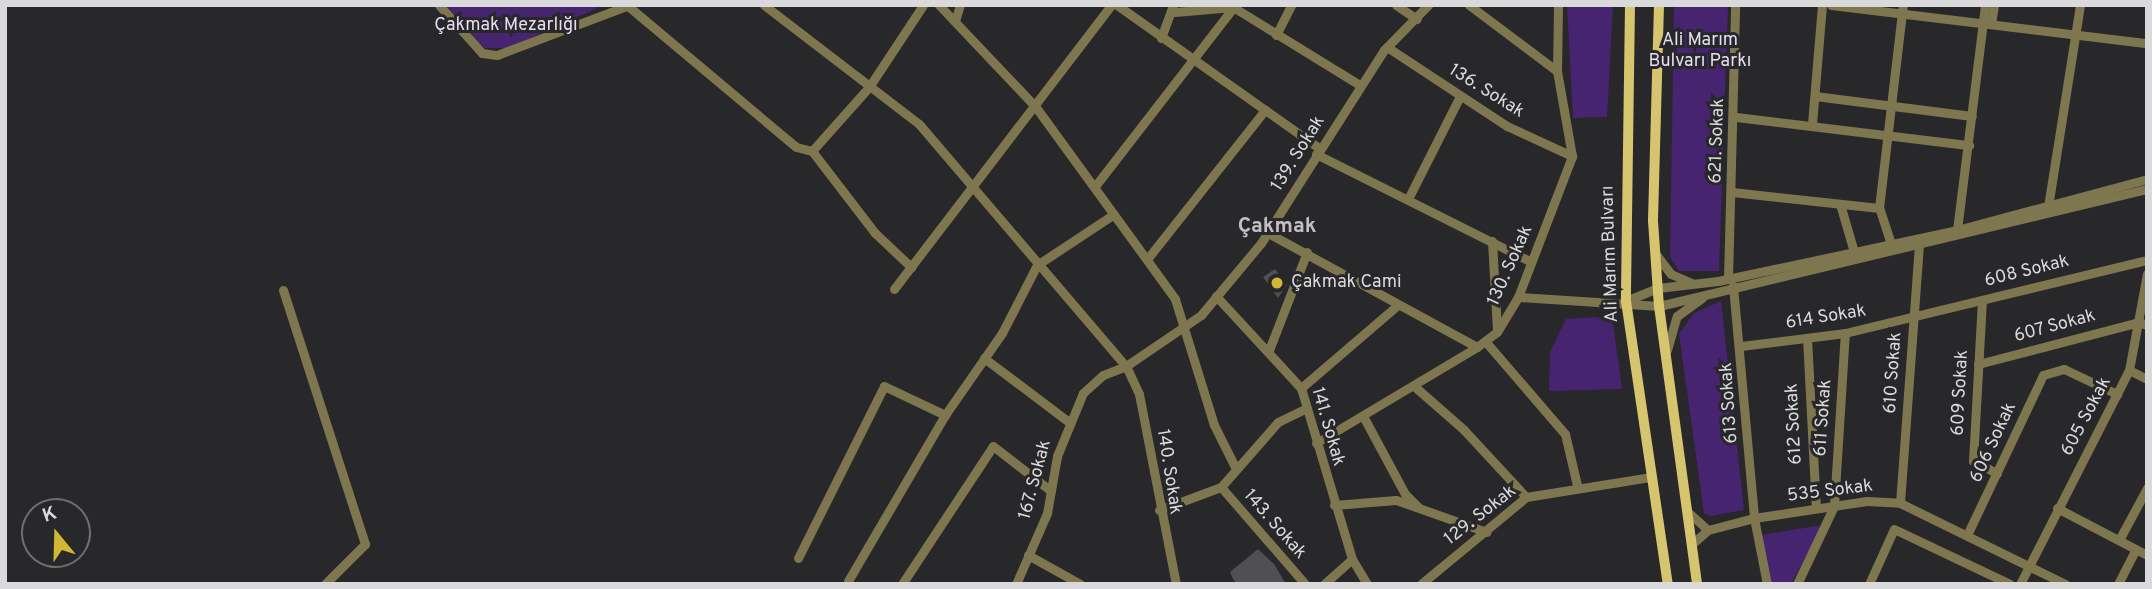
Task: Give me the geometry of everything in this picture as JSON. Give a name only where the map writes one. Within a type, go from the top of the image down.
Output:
[{"type":"main road","name":"Ali Marım Bulvarı","points":[[1630,5],[1626,300],[1668,584]]},
{"type":"main road","points":[[1658,5],[1655,253],[1659,306],[1697,584]]},
{"type":"street","points":[[439,5],[482,53],[497,55],[629,5],[796,147],[812,151],[875,233],[911,267]]},
{"type":"street","name":"140. Sokak","points":[[764,5],[919,124],[975,186],[1037,265],[1126,366],[1139,394],[1175,584]]},
{"type":"street","points":[[812,151],[869,87],[923,5]]},
{"type":"street","points":[[939,5],[1035,106],[1148,258],[1187,325],[1214,425],[1237,469]]},
{"type":"street","points":[[955,20],[960,5]]},
{"type":"street","points":[[894,289],[1111,5]]},
{"type":"street","points":[[1117,5],[1189,59],[1265,110],[1317,151],[1530,261]]},
{"type":"street","points":[[1276,35],[1291,5]]},
{"type":"street","points":[[1396,5],[1417,19]]},
{"type":"street","name":"139. Sokak","points":[[1126,366],[1187,325],[1216,296],[1268,233],[1317,151],[1387,47],[1428,5]]},
{"type":"street","points":[[1469,5],[1558,71]]},
{"type":"street","points":[[1558,5],[1558,71],[1572,156]]},
{"type":"street","name":"621. Sokak","points":[[1731,282],[1736,117],[1735,5]]},
{"type":"street","points":[[1812,124],[1822,5]]},
{"type":"street","points":[[1832,5],[1902,10],[1987,24],[2147,43]]},
{"type":"street","points":[[1985,5],[1987,24]]},
{"type":"street","points":[[1957,230],[1987,24],[1994,5]]},
{"type":"street","points":[[2048,206],[2080,5]]},
{"type":"street","points":[[1096,185],[1189,59],[1234,6]]},
{"type":"street","points":[[1161,38],[1174,9],[1234,6],[1276,35],[1360,85]]},
{"type":"street","points":[[1891,244],[1879,208],[1902,10]]},
{"type":"street","name":"136. Sokak","points":[[1387,47],[1460,96],[1572,156]]},
{"type":"street","points":[[1408,199],[1460,96]]},
{"type":"street","points":[[1815,96],[1972,116]]},
{"type":"street","points":[[1148,258],[1265,110]]},
{"type":"street","points":[[1736,117],[1812,124],[1969,145]]},
{"type":"street","name":"130. Sokak","points":[[1316,443],[1414,386],[1497,332],[1518,297],[1572,156]]},
{"type":"street","points":[[1667,352],[1677,316],[1731,282],[1957,230],[2147,179]]},
{"type":"street","points":[[1626,300],[1658,288],[1731,282],[1919,246],[2147,189]]},
{"type":"street","points":[[1732,192],[1879,208]]},
{"type":"street","points":[[1840,204],[1854,252]]},
{"type":"street","points":[[848,581],[945,415],[984,358],[1037,265],[1114,214]]},
{"type":"street","points":[[1268,233],[1476,347]]},
{"type":"street","points":[[1492,241],[1497,332]]},
{"type":"street","name":"610 Sokak","points":[[1900,503],[1919,246]]},
{"type":"street","points":[[1269,350],[1307,252]]},
{"type":"street","points":[[1655,253],[1681,281],[1703,284]]},
{"type":"street","name":"608 Sokak","points":[[1914,317],[2147,260]]},
{"type":"street","name":"605 Sokak","points":[[2020,584],[2129,370],[2143,323],[2147,274]]},
{"type":"street","name":"613 Sokak","points":[[1731,282],[1741,346],[1754,518],[1767,584]]},
{"type":"street","points":[[283,290],[365,544],[325,584]]},
{"type":"street","points":[[1518,297],[1626,300],[1659,306],[1712,292]]},
{"type":"street","name":"141. Sokak","points":[[1216,296],[1269,350],[1301,388],[1352,559],[1367,584]]},
{"type":"street","name":"609 Sokak","points":[[1982,300],[1973,461],[1997,474]]},
{"type":"street","points":[[1301,388],[1398,305]]},
{"type":"street","name":"614 Sokak","points":[[1741,346],[1845,332],[1914,317]]},
{"type":"street","name":"607 Sokak","points":[[1978,364],[2143,323]]},
{"type":"street","name":"611 Sokak","points":[[1834,506],[1845,332]]},
{"type":"street","name":"612 Sokak","points":[[1807,338],[1816,508]]},
{"type":"street","points":[[1485,341],[1565,434],[1577,485]]},
{"type":"street","points":[[984,358],[1069,422]]},
{"type":"street","name":"167. Sokak","points":[[1016,584],[1051,491],[1069,422],[1083,393],[1102,375],[1126,366]]},
{"type":"street","name":"606 Sokak","points":[[1967,535],[2043,375],[2053,368],[2117,394]]},
{"type":"street","points":[[2129,370],[2147,379]]},
{"type":"street","points":[[798,558],[884,386],[945,415]]},
{"type":"street","points":[[1414,386],[1464,430],[1526,497]]},
{"type":"street","points":[[1159,510],[1221,486],[1278,422],[1307,408]]},
{"type":"street","points":[[1363,416],[1405,494],[1425,513]]},
{"type":"street","points":[[902,584],[993,446],[1051,491]]},
{"type":"street","name":"129. Sokak","points":[[1426,581],[1526,497],[1577,485],[1651,477]]},
{"type":"street","name":"143. Sokak","points":[[1221,486],[1305,584]]},
{"type":"street","points":[[2119,540],[2147,488]]},
{"type":"street","points":[[1334,505],[1396,500],[1425,513],[1487,532]]},
{"type":"street","name":"535 Sokak","points":[[1708,530],[1754,518],[1816,508],[1900,503],[2065,584]]},
{"type":"street","points":[[1797,584],[1834,506]]},
{"type":"street","points":[[2057,508],[2147,555]]},
{"type":"street","points":[[1689,513],[1708,530],[1693,543]]},
{"type":"street","points":[[1872,583],[1894,529],[2010,584]]},
{"type":"street","points":[[2118,584],[2136,550]]},
{"type":"street","points":[[1028,555],[1080,584]]},
{"type":"street","points":[[1324,584],[1352,559]]},
{"type":"green space","name":"Çakmak Mezarlığı","points":[[446,5],[604,5],[509,48],[484,48]]},
{"type":"green space","points":[[1567,5],[1613,5],[1607,117],[1573,118]]},
{"type":"green space","name":"Ali Marım Bulvarı Parkı","points":[[1674,5],[1728,5],[1719,271],[1679,271],[1670,257]]},
{"type":"green space","points":[[1721,301],[1744,510],[1711,516],[1704,513],[1679,334],[1694,313]]},
{"type":"green space","points":[[1612,316],[1622,389],[1549,391],[1550,352],[1566,319]]},
{"type":"green space","points":[[1823,525],[1791,584],[1769,584],[1761,535]]},
{"type":"building","name":"Çakmak Cami","points":[[1275,269],[1287,285],[1278,298],[1263,277]]},
{"type":"building","points":[[1258,549],[1274,564],[1286,584],[1237,584],[1233,579],[1230,572]]},
{"type":"place","name":"Çakmak Cami","points":[[1277,283]]},
{"type":"district","name":"Çakmak","points":[[1277,227]]}]
